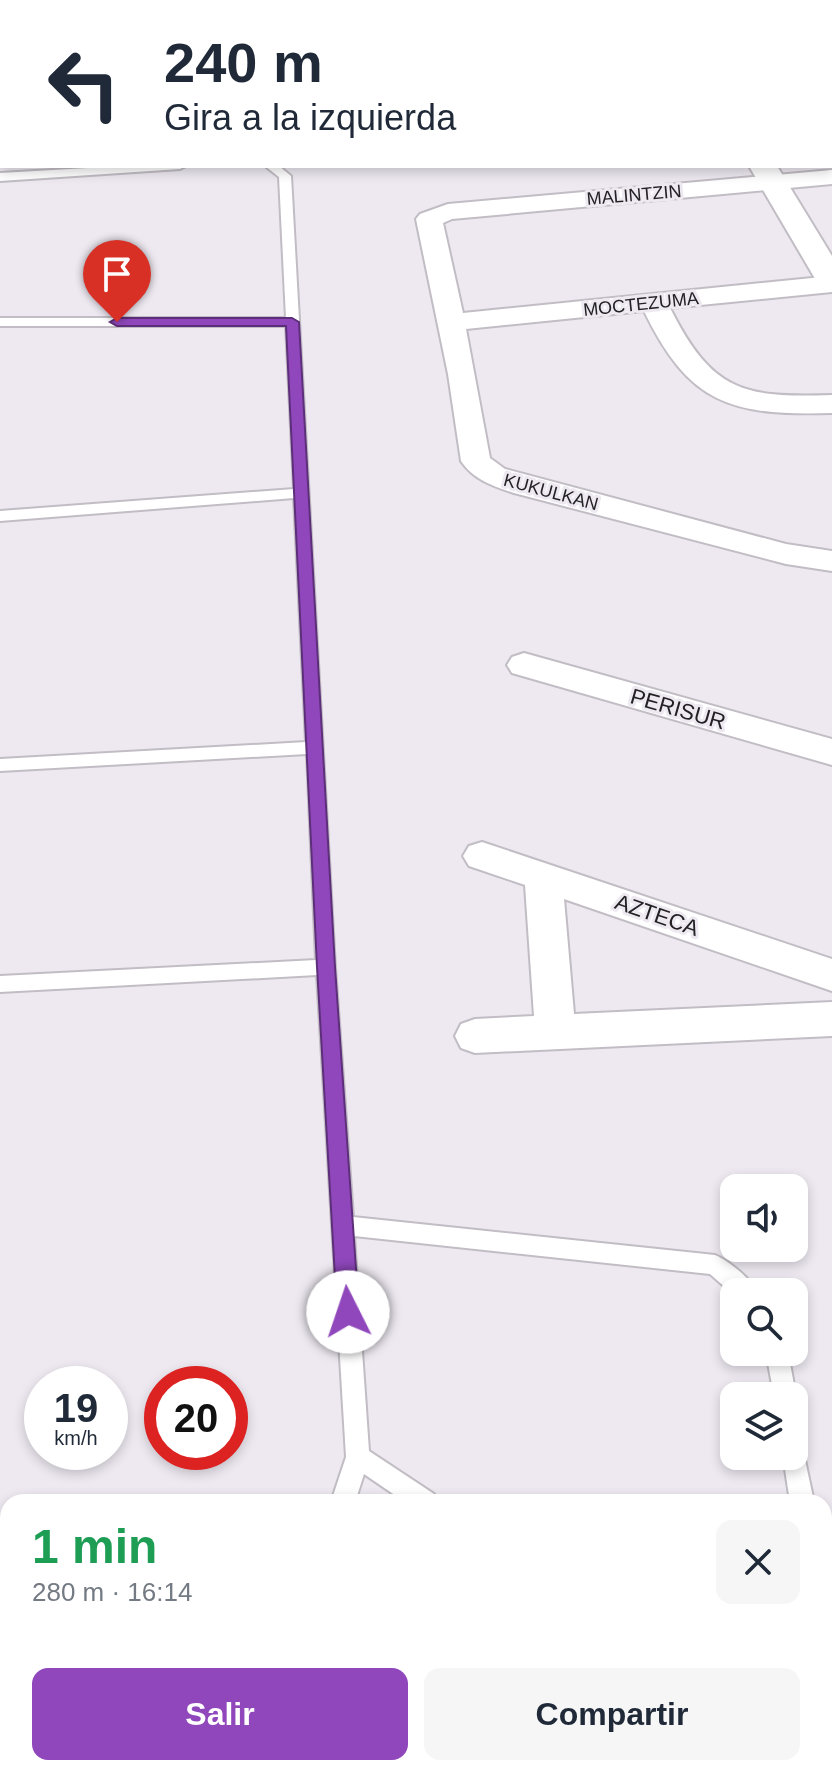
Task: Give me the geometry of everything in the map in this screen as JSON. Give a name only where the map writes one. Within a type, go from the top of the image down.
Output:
[{"type":"street","name":"MALINTZIN","points":[[436,214],[768,175],[832,177]]},
{"type":"street","points":[[768,175],[832,283]]},
{"type":"street","name":"KUKULKAN","points":[[436,214],[429,219],[462,374],[472,451],[484,470],[525,486],[786,554],[832,561]]},
{"type":"street","name":"MOCTEZUMA","points":[[450,322],[832,283]]},
{"type":"street","points":[[654,303],[683,358],[696,373],[714,385],[769,402],[799,406],[832,404]]},
{"type":"street","name":"PERISUR","points":[[524,665],[832,752]]},
{"type":"street","name":"AZTECA","points":[[482,856],[832,975]]},
{"type":"street","points":[[543,877],[555,1032]]},
{"type":"street","points":[[475,1036],[832,1019]]},
{"type":"lane","points":[[0,177],[147,168]]},
{"type":"lane","points":[[274,168],[285,176],[326,967],[358,1457],[346,1494]]},
{"type":"lane","points":[[0,322],[292,322]]},
{"type":"lane","points":[[0,516],[301,493]]},
{"type":"lane","points":[[0,765],[314,748]]},
{"type":"lane","points":[[0,984],[326,967]]},
{"type":"lane","points":[[343,1225],[715,1265],[730,1278]]},
{"type":"lane","points":[[358,1457],[414,1494]]},
{"type":"lane","points":[[797,1470],[801,1494]]},
{"type":"route","points":[[117,322],[292,322],[326,967],[348,1312]]}]
